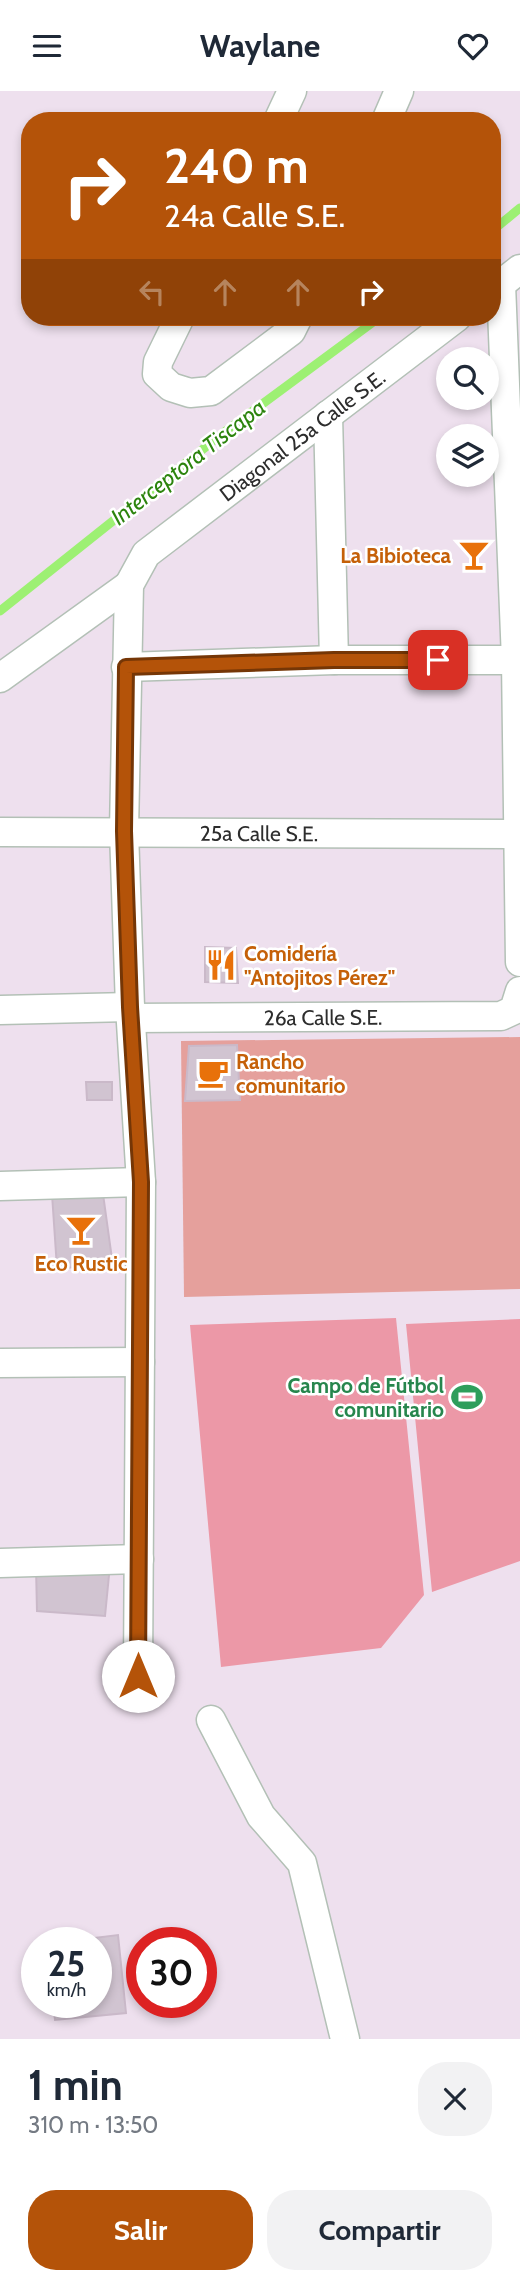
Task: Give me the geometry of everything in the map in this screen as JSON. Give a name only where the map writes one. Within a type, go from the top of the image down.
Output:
[{"type":"street","points":[[282,112],[292,91]]},
{"type":"street","points":[[390,112],[399,91]]},
{"type":"street","points":[[504,281],[516,660],[520,962]]},
{"type":"street","points":[[176,326],[158,362],[157,374],[171,387],[190,393],[211,391],[228,381],[291,331],[294,326]]},
{"type":"street","name":"Diagonal 25a Calle S.E.","points":[[129,585],[146,554],[445,326]]},
{"type":"street","points":[[328,415],[334,660]]},
{"type":"street","points":[[129,585],[124,831],[141,1182],[138,1676]]},
{"type":"street","points":[[0,678],[129,585]]},
{"type":"street","points":[[126,667],[334,660],[516,660]]},
{"type":"street","name":"25a Calle S.E.","points":[[0,832],[519,834]]},
{"type":"street","name":"26a Calle S.E.","points":[[0,1010],[501,1016],[517,1000]]},
{"type":"street","points":[[0,1186],[141,1182]]},
{"type":"street","points":[[0,1363],[140,1362]]},
{"type":"street","points":[[0,1563],[139,1559]]},
{"type":"street","points":[[211,1720],[261,1816],[302,1863],[345,2039]]},
{"type":"shaded area","points":[[520,1037],[520,1289],[184,1297],[181,1041]]},
{"type":"shaded area","points":[[396,1318],[424,1595],[381,1648],[221,1667],[190,1325]]},
{"type":"shaded area","name":"Campo de Fútbol comunitario","points":[[520,1319],[520,1561],[432,1592],[406,1324]]},
{"type":"building","name":"Comidería \"Antojitos Pérez\"","points":[[205,947],[236,948],[238,983],[205,982]]},
{"type":"building","name":"Rancho comunitario","points":[[237,1045],[240,1100],[185,1101],[189,1046]]},
{"type":"building","points":[[86,1082],[112,1082],[112,1100],[87,1100]]},
{"type":"building","name":"Eco Rustic","points":[[52,1194],[103,1194],[113,1266],[57,1268]]},
{"type":"building","points":[[110,1565],[105,1616],[37,1611],[36,1567]]},
{"type":"building","points":[[118,1935],[126,2013],[112,2014],[112,1936]]},
{"type":"waterway","name":"Interceptora Tiscapa","points":[[501,224],[520,208]]},
{"type":"waterway","name":"Interceptora Tiscapa","points":[[0,611],[227,430],[368,326]]},
{"type":"place","name":"La Bibioteca","points":[[474,555]]},
{"type":"place","name":"Comidería \"Antojitos Pérez\"","points":[[221,965]]},
{"type":"place","name":"Rancho comunitario","points":[[213,1073]]},
{"type":"place","name":"Eco Rustic","points":[[81,1230]]},
{"type":"place","name":"Campo de Fútbol comunitario","points":[[467,1397]]},
{"type":"route","points":[[138,1676],[141,1182],[130,1007],[124,831],[126,667],[334,660],[438,660]]}]
